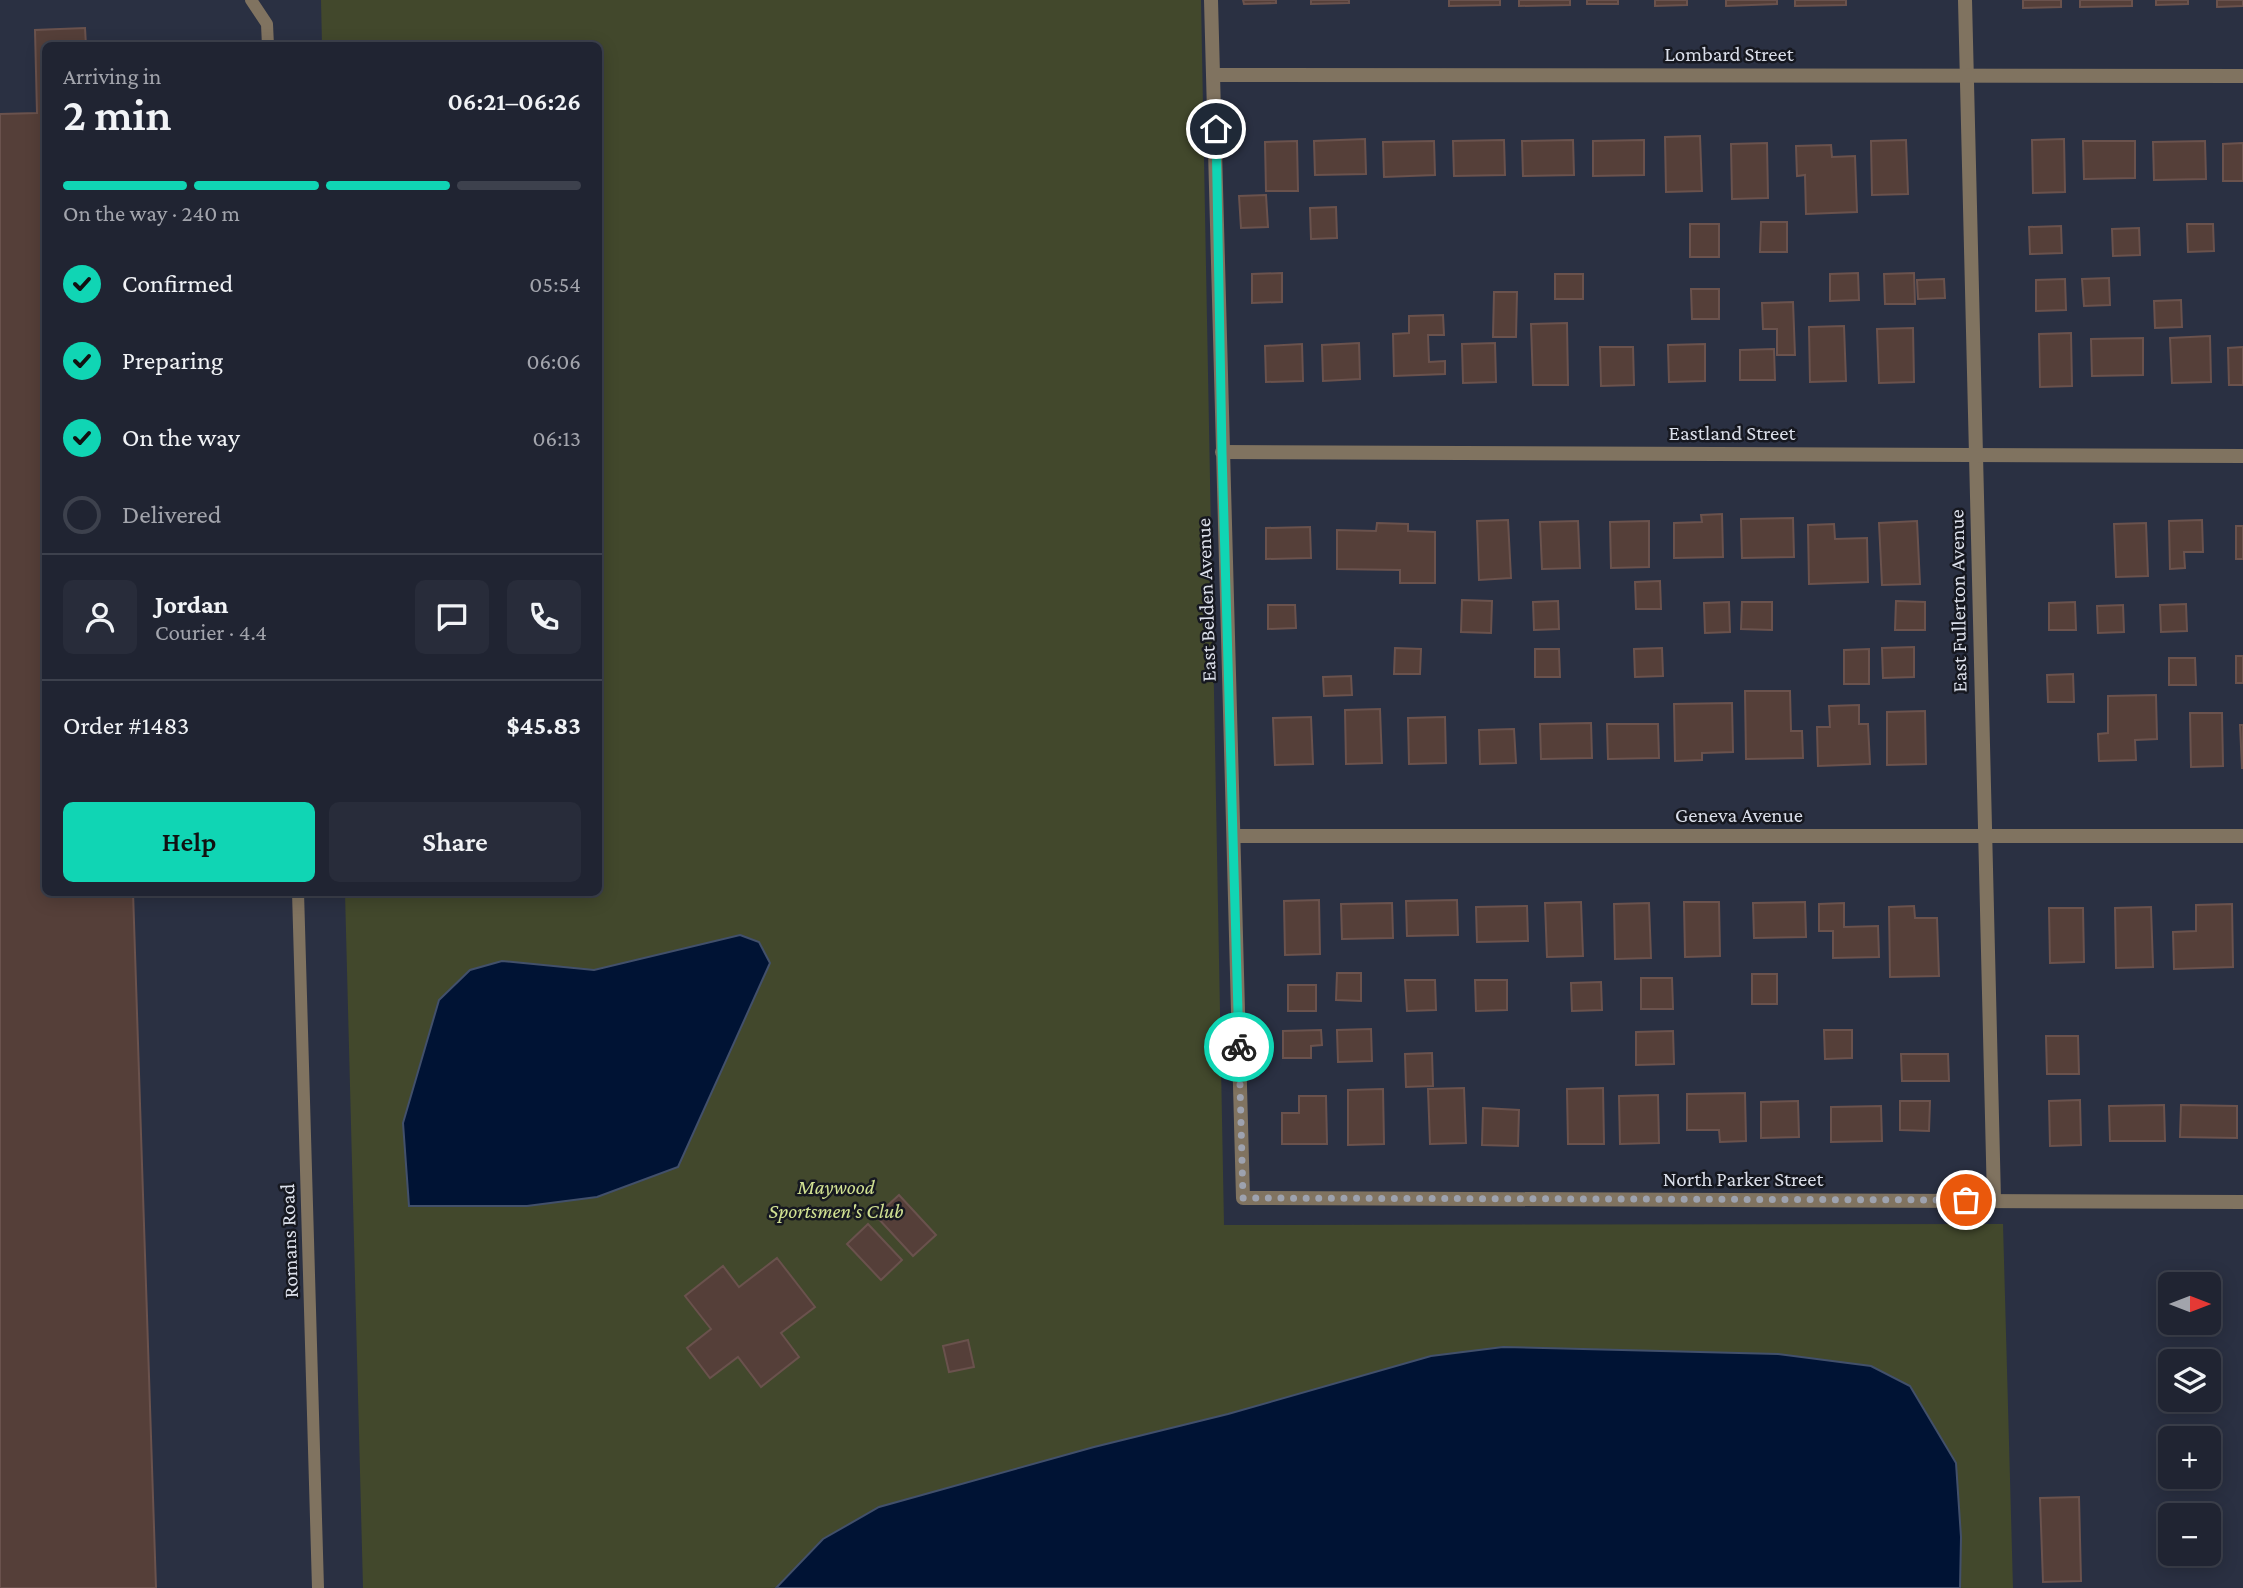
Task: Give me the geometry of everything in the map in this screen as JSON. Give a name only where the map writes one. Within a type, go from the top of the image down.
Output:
[{"type":"street","name":"East Belden Avenue","points":[[1211,0],[1243,1198]]},
{"type":"street","name":"East Fullerton Avenue","points":[[1965,0],[1994,1200]]},
{"type":"street","name":"Lombard Street","points":[[1214,75],[2243,76]]},
{"type":"street","name":"Eastland Street","points":[[1222,452],[2243,456]]},
{"type":"street","name":"Geneva Avenue","points":[[1234,836],[2243,836]]},
{"type":"street","name":"North Parker Street","points":[[1243,1198],[2243,1202]]},
{"type":"lane","points":[[251,0],[267,23],[268,42]]},
{"type":"lane","name":"Romans Road","points":[[299,896],[318,1588]]},
{"type":"green space","name":"Maywood Sportsmen's Club","points":[[321,0],[1201,0],[1224,1225],[2003,1224],[2013,1588],[363,1588],[345,896],[602,896],[602,42],[322,42]]},
{"type":"water","points":[[740,935],[759,942],[770,963],[678,1167],[597,1197],[527,1206],[409,1206],[403,1123],[439,1000],[470,970],[502,961],[594,970]]},
{"type":"water","points":[[1503,1347],[1778,1354],[1871,1366],[1910,1386],[1956,1463],[1961,1537],[1960,1588],[776,1588],[823,1539],[879,1507],[1094,1447],[1228,1414],[1431,1356]]},
{"type":"building","points":[[1243,0],[1276,0],[1276,3],[1244,4]]},
{"type":"building","points":[[1311,0],[1349,0],[1349,3],[1311,4]]},
{"type":"building","points":[[1449,0],[1500,0],[1500,5],[1449,6]]},
{"type":"building","points":[[1519,0],[1570,0],[1570,5],[1519,6]]},
{"type":"building","points":[[1587,0],[1618,0],[1618,4],[1587,4]]},
{"type":"building","points":[[1655,0],[1687,0],[1687,5],[1655,6]]},
{"type":"building","points":[[1726,0],[1777,0],[1777,4],[1726,6]]},
{"type":"building","points":[[1795,0],[1846,0],[1846,5],[1795,6]]},
{"type":"building","points":[[2023,0],[2061,0],[2061,7],[2023,8]]},
{"type":"building","points":[[2080,0],[2132,0],[2132,6],[2080,7]]},
{"type":"building","points":[[2156,0],[2188,0],[2188,4],[2156,5]]},
{"type":"building","points":[[2217,0],[2243,0],[2243,6],[2217,7]]},
{"type":"building","points":[[85,28],[86,42],[42,42],[42,896],[133,896],[156,1588],[0,1588],[0,114],[37,113],[35,30]]},
{"type":"building","points":[[1700,136],[1702,191],[1666,192],[1665,137]]},
{"type":"building","points":[[1365,139],[1366,174],[1315,175],[1314,141]]},
{"type":"building","points":[[2064,139],[2065,192],[2033,193],[2032,140]]},
{"type":"building","points":[[1504,140],[1505,175],[1454,176],[1453,141]]},
{"type":"building","points":[[1573,140],[1574,175],[1523,176],[1522,141]]},
{"type":"building","points":[[1644,140],[1644,175],[1593,176],[1593,141]]},
{"type":"building","points":[[1906,140],[1908,194],[1872,195],[1871,141]]},
{"type":"building","points":[[1297,141],[1298,191],[1266,191],[1265,142]]},
{"type":"building","points":[[1434,141],[1435,175],[1384,177],[1383,142]]},
{"type":"building","points":[[2083,141],[2135,141],[2135,178],[2084,179]]},
{"type":"building","points":[[2205,141],[2206,179],[2154,180],[2153,142]]},
{"type":"building","points":[[1767,143],[1768,198],[1732,199],[1731,144]]},
{"type":"building","points":[[2243,143],[2243,181],[2223,181],[2223,144]]},
{"type":"building","points":[[1831,145],[1832,157],[1855,156],[1857,212],[1806,214],[1805,175],[1797,176],[1796,146]]},
{"type":"building","points":[[1266,195],[1268,227],[1241,228],[1239,196]]},
{"type":"building","points":[[1336,207],[1337,238],[1311,239],[1310,208]]},
{"type":"building","points":[[1761,222],[1787,222],[1787,252],[1760,252]]},
{"type":"building","points":[[1690,224],[1719,224],[1719,257],[1690,257]]},
{"type":"building","points":[[2187,224],[2213,224],[2214,251],[2188,252]]},
{"type":"building","points":[[2061,226],[2062,253],[2030,254],[2029,227]]},
{"type":"building","points":[[2139,228],[2140,255],[2113,256],[2112,229]]},
{"type":"building","points":[[1282,273],[1282,302],[1252,303],[1252,274]]},
{"type":"building","points":[[1858,273],[1859,300],[1830,301],[1830,274]]},
{"type":"building","points":[[1914,273],[1915,304],[1885,304],[1884,274]]},
{"type":"building","points":[[1555,274],[1583,274],[1583,299],[1555,299]]},
{"type":"building","points":[[2109,278],[2110,305],[2084,306],[2082,279]]},
{"type":"building","points":[[1944,279],[1945,298],[1918,299],[1917,280]]},
{"type":"building","points":[[2065,279],[2066,310],[2036,311],[2036,280]]},
{"type":"building","points":[[1691,289],[1719,289],[1719,319],[1692,319]]},
{"type":"building","points":[[1494,292],[1517,292],[1516,337],[1493,337]]},
{"type":"building","points":[[2181,300],[2182,327],[2155,328],[2154,301]]},
{"type":"building","points":[[1793,302],[1795,355],[1777,355],[1777,329],[1763,329],[1762,303]]},
{"type":"building","points":[[1443,315],[1444,335],[1428,335],[1429,362],[1445,361],[1445,374],[1394,376],[1393,334],[1409,333],[1409,316]]},
{"type":"building","points":[[1567,323],[1568,385],[1533,385],[1531,324]]},
{"type":"building","points":[[1844,326],[1846,381],[1810,382],[1809,327]]},
{"type":"building","points":[[1913,328],[1914,382],[1879,383],[1877,329]]},
{"type":"building","points":[[2071,333],[2072,386],[2040,387],[2039,334]]},
{"type":"building","points":[[2210,336],[2211,382],[2172,383],[2170,338]]},
{"type":"building","points":[[2143,338],[2143,375],[2092,376],[2091,339]]},
{"type":"building","points":[[1359,343],[1360,379],[1323,381],[1322,345]]},
{"type":"building","points":[[1495,343],[1496,382],[1463,383],[1462,344]]},
{"type":"building","points":[[1302,344],[1303,381],[1266,382],[1265,346]]},
{"type":"building","points":[[1705,344],[1705,381],[1669,382],[1668,345]]},
{"type":"building","points":[[1600,347],[1633,347],[1634,385],[1601,386]]},
{"type":"building","points":[[2243,347],[2243,385],[2229,385],[2228,348]]},
{"type":"building","points":[[1774,349],[1775,380],[1740,380],[1740,350]]},
{"type":"building","points":[[1722,514],[1723,557],[1674,558],[1674,523],[1702,522],[1701,515]]},
{"type":"building","points":[[1793,518],[1794,557],[1742,558],[1741,519]]},
{"type":"building","points":[[1508,520],[1511,578],[1479,580],[1477,521]]},
{"type":"building","points":[[2202,520],[2203,552],[2184,552],[2185,568],[2170,569],[2169,521]]},
{"type":"building","points":[[1578,521],[1580,568],[1542,569],[1540,522]]},
{"type":"building","points":[[1649,521],[1649,567],[1611,568],[1610,522]]},
{"type":"building","points":[[1917,521],[1920,584],[1882,585],[1879,523]]},
{"type":"building","points":[[1377,523],[1408,524],[1408,531],[1435,532],[1435,583],[1400,583],[1400,570],[1337,569],[1337,530],[1376,531]]},
{"type":"building","points":[[2146,523],[2148,576],[2116,577],[2114,524]]},
{"type":"building","points":[[1834,524],[1835,539],[1867,538],[1868,582],[1809,584],[1808,525]]},
{"type":"building","points":[[2236,526],[2243,526],[2243,559],[2236,559]]},
{"type":"building","points":[[1310,527],[1311,558],[1266,559],[1266,528]]},
{"type":"building","points":[[1660,581],[1661,609],[1636,609],[1635,582]]},
{"type":"building","points":[[1462,600],[1492,601],[1491,633],[1461,632]]},
{"type":"building","points":[[1558,601],[1559,629],[1534,630],[1533,602]]},
{"type":"building","points":[[1896,601],[1925,602],[1925,630],[1895,630]]},
{"type":"building","points":[[1729,602],[1730,632],[1705,633],[1704,603]]},
{"type":"building","points":[[1742,602],[1772,602],[1772,630],[1741,629]]},
{"type":"building","points":[[2075,602],[2076,630],[2049,630],[2049,603]]},
{"type":"building","points":[[2186,604],[2187,631],[2161,632],[2160,605]]},
{"type":"building","points":[[1268,605],[1295,605],[1296,628],[1268,629]]},
{"type":"building","points":[[2123,605],[2124,632],[2098,633],[2097,606]]},
{"type":"building","points":[[1914,647],[1914,677],[1883,678],[1882,648]]},
{"type":"building","points":[[1395,648],[1421,649],[1420,674],[1394,674]]},
{"type":"building","points":[[1662,648],[1663,676],[1635,677],[1634,649]]},
{"type":"building","points":[[1535,649],[1559,649],[1560,677],[1535,677]]},
{"type":"building","points":[[1869,649],[1869,684],[1844,684],[1844,650]]},
{"type":"building","points":[[2236,656],[2243,656],[2243,683],[2236,683]]},
{"type":"building","points":[[2169,658],[2195,658],[2196,685],[2169,685]]},
{"type":"building","points":[[2073,674],[2074,702],[2048,702],[2047,675]]},
{"type":"building","points":[[1351,676],[1352,695],[1324,696],[1323,677]]},
{"type":"building","points":[[1745,691],[1790,691],[1791,731],[1802,731],[1803,758],[1746,759]]},
{"type":"building","points":[[2156,695],[2157,739],[2135,740],[2136,760],[2099,761],[2098,734],[2108,733],[2108,696]]},
{"type":"building","points":[[1732,703],[1733,752],[1702,753],[1702,760],[1675,761],[1674,704]]},
{"type":"building","points":[[1859,705],[1859,724],[1868,724],[1870,764],[1818,766],[1817,727],[1830,727],[1829,706]]},
{"type":"building","points":[[1380,709],[1382,763],[1346,764],[1345,710]]},
{"type":"building","points":[[1925,711],[1926,764],[1887,765],[1887,712]]},
{"type":"building","points":[[2190,713],[2222,713],[2223,766],[2191,767]]},
{"type":"building","points":[[1311,717],[1313,764],[1275,765],[1273,718]]},
{"type":"building","points":[[1445,717],[1446,763],[1409,764],[1408,718]]},
{"type":"building","points":[[1591,723],[1592,758],[1541,759],[1540,724]]},
{"type":"building","points":[[1607,724],[1658,724],[1659,758],[1608,759]]},
{"type":"building","points":[[2240,725],[2243,725],[2243,768],[2242,768]]},
{"type":"building","points":[[1514,729],[1516,763],[1480,764],[1479,730]]},
{"type":"building","points":[[1319,900],[1320,954],[1285,955],[1284,901]]},
{"type":"building","points":[[1457,900],[1458,935],[1407,936],[1406,901]]},
{"type":"building","points":[[1581,902],[1583,956],[1547,957],[1545,903]]},
{"type":"building","points":[[1684,902],[1719,902],[1720,956],[1685,957]]},
{"type":"building","points":[[1805,902],[1806,937],[1754,938],[1753,903]]},
{"type":"building","points":[[1392,903],[1393,938],[1342,939],[1341,904]]},
{"type":"building","points":[[1649,903],[1651,958],[1615,959],[1614,904]]},
{"type":"building","points":[[1844,903],[1844,927],[1878,926],[1879,957],[1833,958],[1833,931],[1819,931],[1819,904]]},
{"type":"building","points":[[2232,904],[2233,967],[2174,969],[2173,932],[2196,931],[2196,905]]},
{"type":"building","points":[[1527,906],[1528,941],[1477,942],[1476,907]]},
{"type":"building","points":[[1914,906],[1915,918],[1937,918],[1939,976],[1890,977],[1889,907]]},
{"type":"building","points":[[2151,907],[2153,967],[2116,968],[2115,908]]},
{"type":"building","points":[[2049,908],[2083,908],[2084,962],[2050,963]]},
{"type":"building","points":[[1337,973],[1361,973],[1361,1001],[1336,1000]]},
{"type":"building","points":[[1752,974],[1777,974],[1777,1004],[1752,1004]]},
{"type":"building","points":[[1641,978],[1672,978],[1673,1009],[1641,1009]]},
{"type":"building","points":[[1405,980],[1435,980],[1436,1010],[1407,1011]]},
{"type":"building","points":[[1475,980],[1507,980],[1507,1010],[1476,1011]]},
{"type":"building","points":[[1601,982],[1602,1010],[1572,1011],[1571,983]]},
{"type":"building","points":[[1288,985],[1316,985],[1316,1011],[1288,1011]]},
{"type":"building","points":[[1371,1029],[1372,1061],[1338,1062],[1337,1030]]},
{"type":"building","points":[[1321,1030],[1322,1045],[1311,1046],[1311,1058],[1283,1058],[1283,1031]]},
{"type":"building","points":[[1824,1030],[1852,1030],[1852,1058],[1825,1059]]},
{"type":"building","points":[[1673,1031],[1674,1064],[1636,1065],[1636,1032]]},
{"type":"building","points":[[2046,1036],[2078,1036],[2079,1074],[2047,1074]]},
{"type":"building","points":[[1432,1053],[1433,1086],[1406,1087],[1405,1054]]},
{"type":"building","points":[[1901,1054],[1948,1054],[1949,1081],[1902,1081]]},
{"type":"building","points":[[1464,1088],[1466,1143],[1430,1144],[1428,1089]]},
{"type":"building","points":[[1603,1088],[1604,1144],[1568,1144],[1567,1089]]},
{"type":"building","points":[[1383,1089],[1384,1144],[1348,1145],[1348,1090]]},
{"type":"building","points":[[1745,1093],[1746,1141],[1720,1142],[1719,1130],[1687,1130],[1687,1094]]},
{"type":"building","points":[[1658,1095],[1659,1143],[1620,1144],[1619,1096]]},
{"type":"building","points":[[1299,1096],[1326,1096],[1327,1144],[1282,1144],[1282,1113],[1299,1113]]},
{"type":"building","points":[[2080,1100],[2081,1145],[2050,1146],[2049,1101]]},
{"type":"building","points":[[1798,1101],[1799,1137],[1761,1138],[1761,1102]]},
{"type":"building","points":[[1900,1101],[1930,1101],[1929,1131],[1900,1130]]},
{"type":"building","points":[[2164,1105],[2165,1141],[2110,1141],[2109,1106]]},
{"type":"building","points":[[2181,1105],[2237,1106],[2237,1138],[2180,1137]]},
{"type":"building","points":[[1881,1106],[1882,1141],[1831,1142],[1831,1107]]},
{"type":"building","points":[[1483,1108],[1519,1110],[1518,1146],[1482,1145]]},
{"type":"building","points":[[899,1195],[936,1235],[913,1256],[876,1216]]},
{"type":"building","points":[[868,1224],[902,1260],[881,1280],[847,1244]]},
{"type":"building","points":[[777,1258],[815,1307],[781,1333],[799,1357],[761,1387],[738,1357],[710,1378],[687,1348],[711,1329],[685,1296],[723,1266],[739,1287]]},
{"type":"building","points":[[968,1340],[974,1367],[949,1372],[943,1346]]},
{"type":"building","points":[[2079,1497],[2081,1581],[2043,1582],[2040,1498]]},
{"type":"way so far","points":[[1239,1047],[1243,1198],[1966,1200]]},
{"type":"route","points":[[1216,129],[1239,1047]]}]
